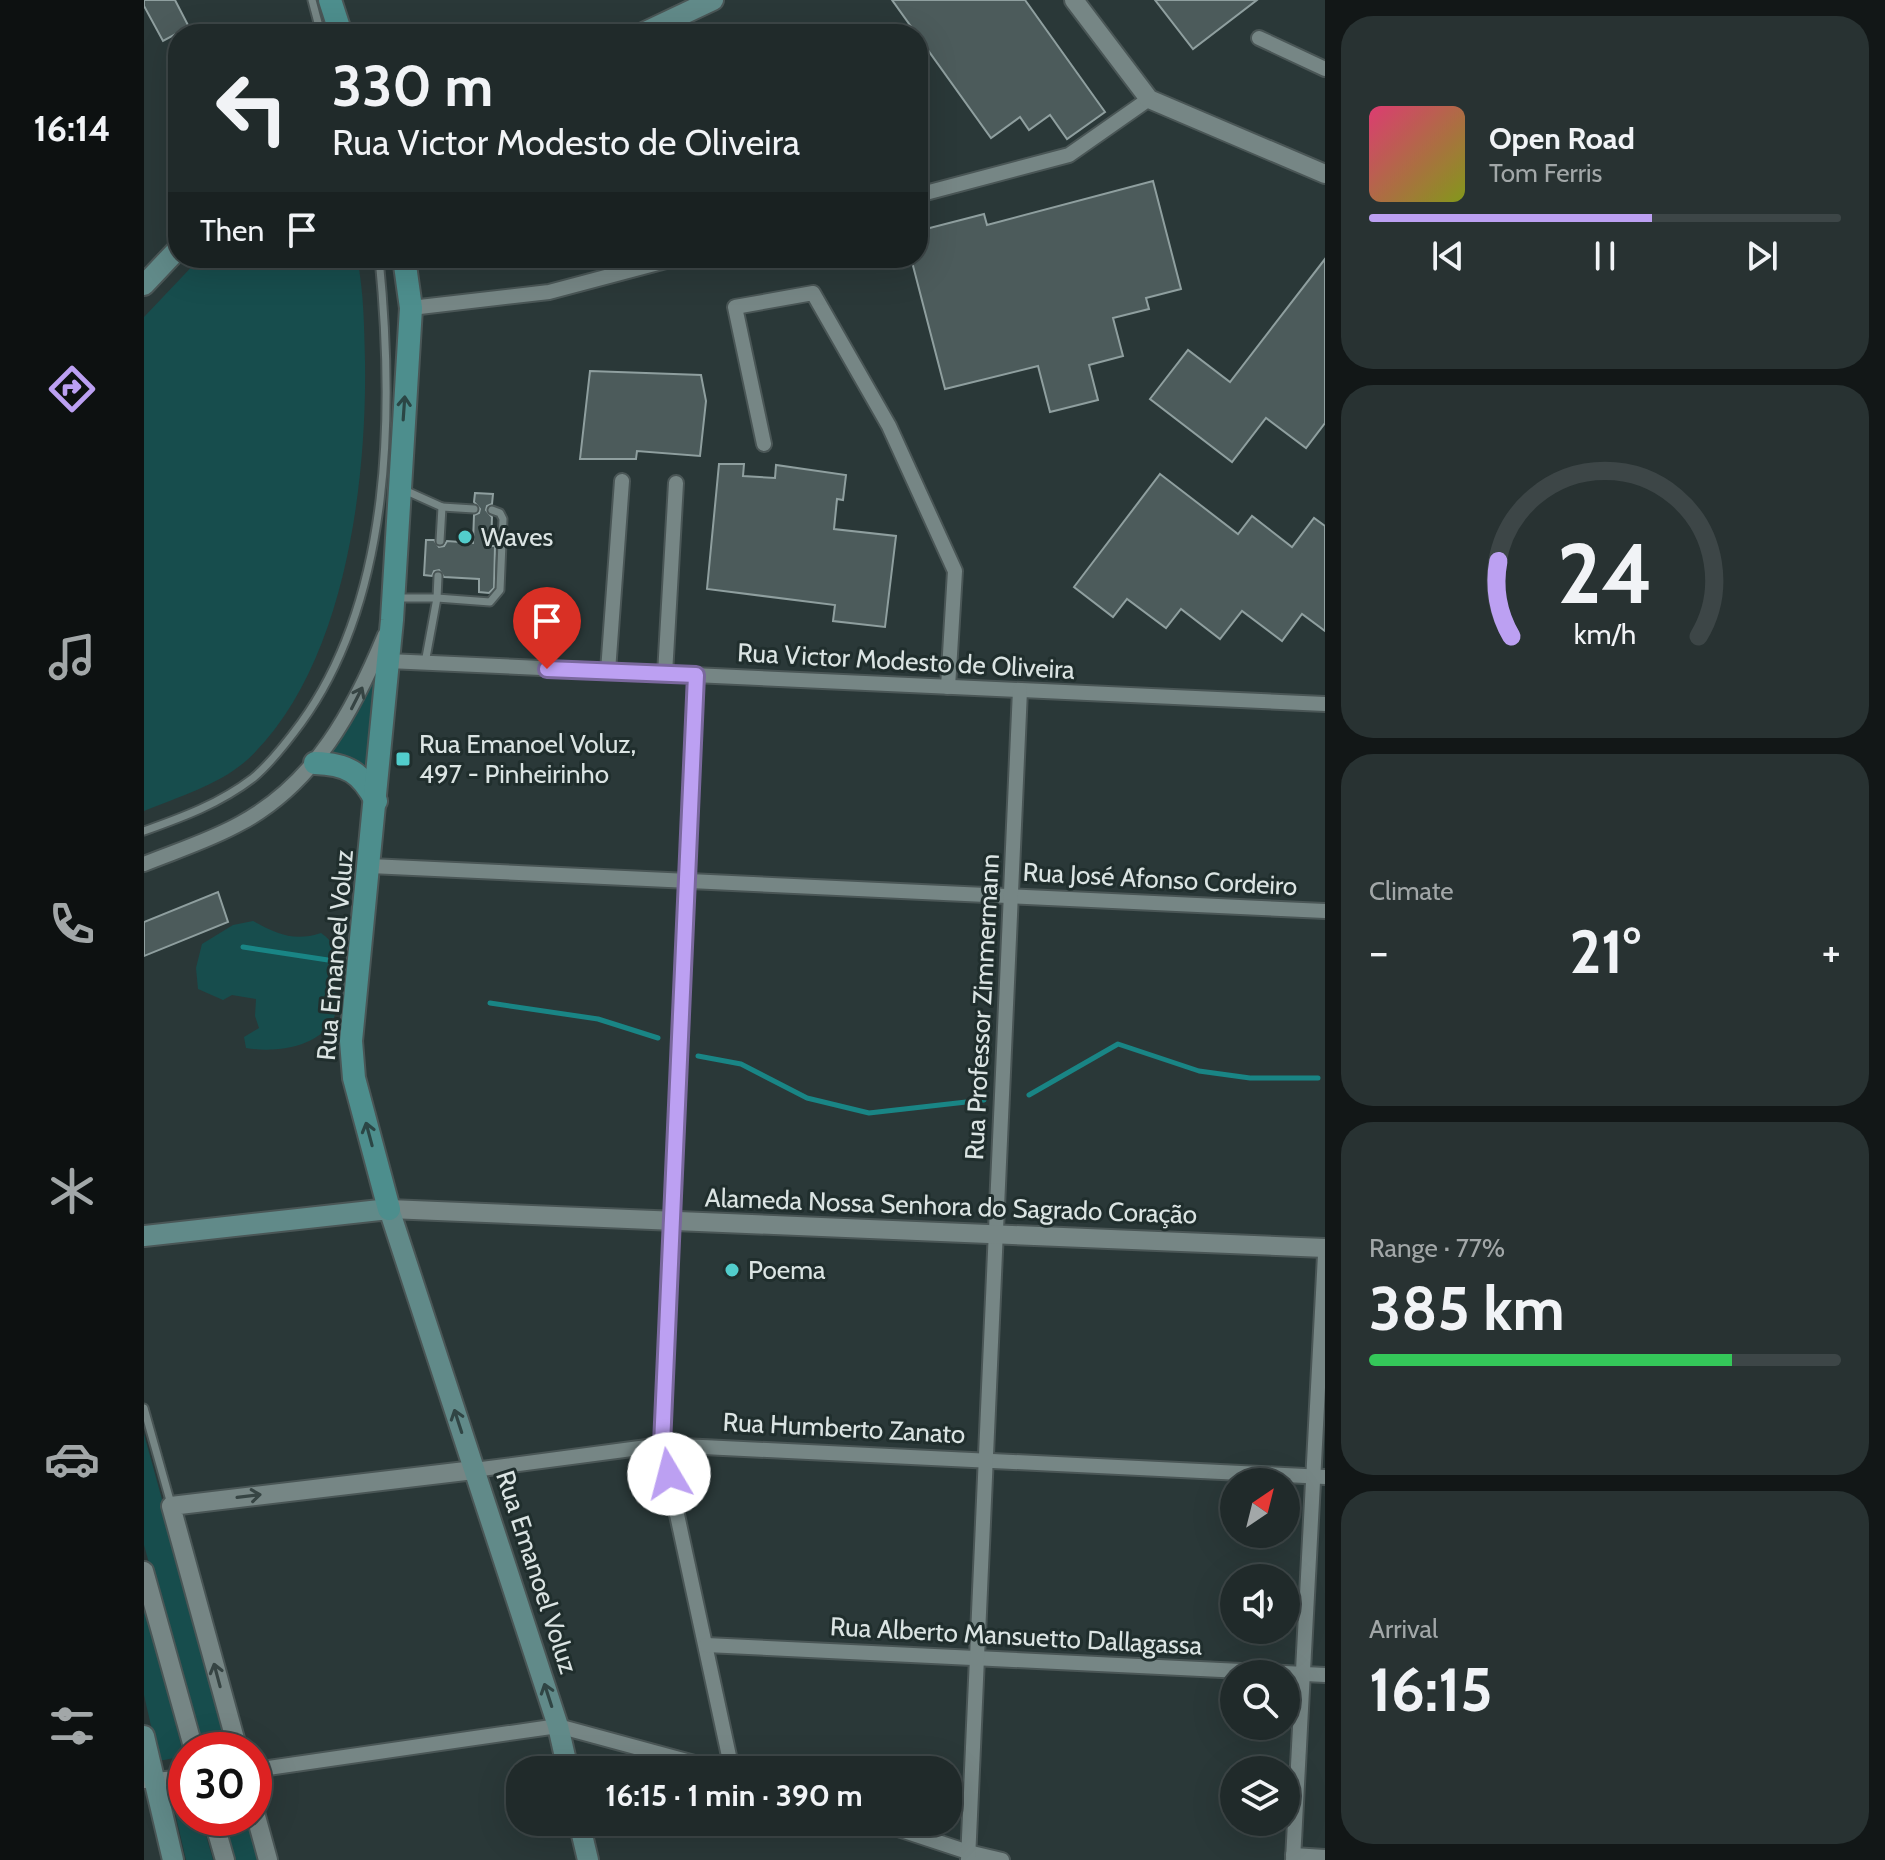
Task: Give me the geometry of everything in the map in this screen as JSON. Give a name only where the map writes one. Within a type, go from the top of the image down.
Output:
[{"type":"main road","points":[[330,0],[338,24]]},
{"type":"main road","points":[[662,24],[713,0]]},
{"type":"main road","points":[[144,285],[168,260]]},
{"type":"main road","name":"Rua Emanoel Voluz","points":[[405,268],[411,308],[392,609],[351,1041],[354,1078],[389,1209],[558,1726],[565,1756]]},
{"type":"main road","points":[[315,763],[334,764],[352,771],[367,784],[376,801]]},
{"type":"main road","name":"Alameda Nossa Senhora do Sagrado Coração","points":[[144,1236],[389,1209]]},
{"type":"main road","points":[[144,1736],[149,1780],[173,1860]]},
{"type":"main road","points":[[582,1836],[588,1860]]},
{"type":"street","points":[[1074,0],[1149,99],[1323,170]]},
{"type":"street","points":[[1259,38],[1325,69]]},
{"type":"street","points":[[928,192],[1069,155],[1149,99]]},
{"type":"street","points":[[411,308],[549,292],[639,268]]},
{"type":"street","points":[[764,444],[735,307],[813,293],[889,426],[955,571],[948,687]]},
{"type":"street","points":[[608,671],[622,481]]},
{"type":"street","points":[[665,674],[676,483]]},
{"type":"street","points":[[144,864],[241,823],[272,804],[315,763],[347,717],[392,609]]},
{"type":"street","name":"Rua Victor Modesto de Oliveira","points":[[388,661],[1325,704]]},
{"type":"street","points":[[696,675],[662,1445],[729,1756]]},
{"type":"street","name":"Rua Professor Zimmermann","points":[[968,1856],[1020,690]]},
{"type":"street","name":"Rua José Afonso Cordeiro","points":[[370,866],[1325,911]]},
{"type":"street","name":"Alameda Nossa Senhora do Sagrado Coração","points":[[389,1209],[1325,1248]]},
{"type":"street","points":[[1325,1255],[1319,1477],[1303,1674],[1293,1857],[1325,1857]]},
{"type":"street","name":"Rua Humberto Zanato","points":[[171,1506],[662,1445],[1319,1477]]},
{"type":"street","points":[[171,1506],[233,1732]]},
{"type":"street","points":[[144,1571],[189,1732]]},
{"type":"street","name":"Rua Alberto Mansuetto Dallagassa","points":[[706,1645],[1325,1675]]},
{"type":"street","points":[[272,1767],[558,1726],[668,1756]]},
{"type":"street","points":[[218,1836],[225,1860]]},
{"type":"street","points":[[261,1836],[268,1860]]},
{"type":"street","points":[[914,1836],[968,1856],[1002,1860]]},
{"type":"lane","points":[[312,0],[318,24]]},
{"type":"lane","points":[[144,831],[210,807],[255,776],[289,740],[321,696],[347,642],[372,550],[384,463],[385,314],[380,268]]},
{"type":"lane","points":[[399,488],[442,507],[474,509]]},
{"type":"lane","points":[[440,541],[442,507]]},
{"type":"lane","points":[[392,609],[437,598],[490,602],[496,597],[500,590],[503,519],[500,513],[492,510]]},
{"type":"lane","points":[[425,663],[438,576]]},
{"type":"lane","points":[[144,1408],[171,1506]]},
{"type":"shaded area","points":[[191,268],[358,268],[365,361],[361,464],[354,519],[343,574],[307,677],[280,722],[247,760],[224,777],[198,790],[144,811],[144,317]]},
{"type":"shaded area","points":[[372,677],[382,680],[373,785],[327,757],[351,722]]},
{"type":"shaded area","points":[[253,921],[286,935],[302,937],[321,933],[335,949],[336,1012],[330,1024],[310,1041],[271,1050],[246,1048],[244,1037],[259,1028],[255,1016],[256,999],[232,995],[223,1000],[198,989],[196,968],[202,944],[233,925]]},
{"type":"shaded area","points":[[144,1434],[226,1732],[196,1732],[144,1545]]},
{"type":"shaded area","points":[[144,1604],[178,1732],[168,1732],[168,1759],[159,1761],[144,1695]]},
{"type":"shaded area","points":[[180,1836],[206,1836],[213,1860],[186,1860]]},
{"type":"shaded area","points":[[224,1836],[255,1836],[261,1860],[231,1860]]},
{"type":"building","points":[[144,0],[175,0],[187,24],[168,24],[168,38],[163,41],[144,6]]},
{"type":"building","points":[[892,0],[1025,0],[1105,112],[1067,139],[1050,115],[1029,130],[1020,117],[991,138],[928,50],[928,24],[909,24]]},
{"type":"building","points":[[1155,0],[1257,0],[1193,49]]},
{"type":"building","points":[[1153,181],[1181,289],[1146,298],[1149,309],[1113,318],[1123,356],[1089,365],[1098,400],[1050,412],[1038,366],[945,389],[914,268],[928,268],[928,228],[984,214],[987,225]]},
{"type":"building","points":[[1325,259],[1325,423],[1306,448],[1266,418],[1232,462],[1150,399],[1188,350],[1230,382]]},
{"type":"building","points":[[590,371],[701,375],[706,401],[700,456],[637,451],[636,459],[580,459]]},
{"type":"building","points":[[719,464],[744,464],[743,476],[775,478],[776,465],[846,475],[843,500],[837,499],[834,529],[896,536],[885,627],[833,621],[835,605],[707,589]]},
{"type":"building","points":[[1160,474],[1238,534],[1252,516],[1292,547],[1314,518],[1325,526],[1325,631],[1302,614],[1282,641],[1242,611],[1220,639],[1181,609],[1166,628],[1127,599],[1113,617],[1074,587]]},
{"type":"building","points":[[475,493],[493,494],[492,504],[486,510],[492,517],[491,546],[495,546],[494,588],[489,593],[479,592],[479,579],[444,577],[439,570],[434,571],[432,576],[424,575],[426,540],[434,540],[439,547],[447,541],[473,543],[474,515],[480,509],[474,502]]},
{"type":"building","points":[[218,892],[228,922],[144,956],[144,922]]},
{"type":"waterway","points":[[243,947],[328,960]]},
{"type":"waterway","points":[[490,1003],[598,1019],[658,1038]]},
{"type":"waterway","points":[[1029,1095],[1118,1044],[1199,1071],[1250,1078],[1318,1078]]},
{"type":"waterway","points":[[698,1056],[741,1064],[807,1098],[869,1113],[984,1100]]},
{"type":"place","name":"Waves","points":[[465,537]]},
{"type":"place","name":"Rua Emanoel Voluz, 497 - Pinheirinho","points":[[403,759]]},
{"type":"place","name":"Poema","points":[[732,1270]]},
{"type":"route","points":[[547,669],[696,675],[662,1445],[669,1474]]}]
